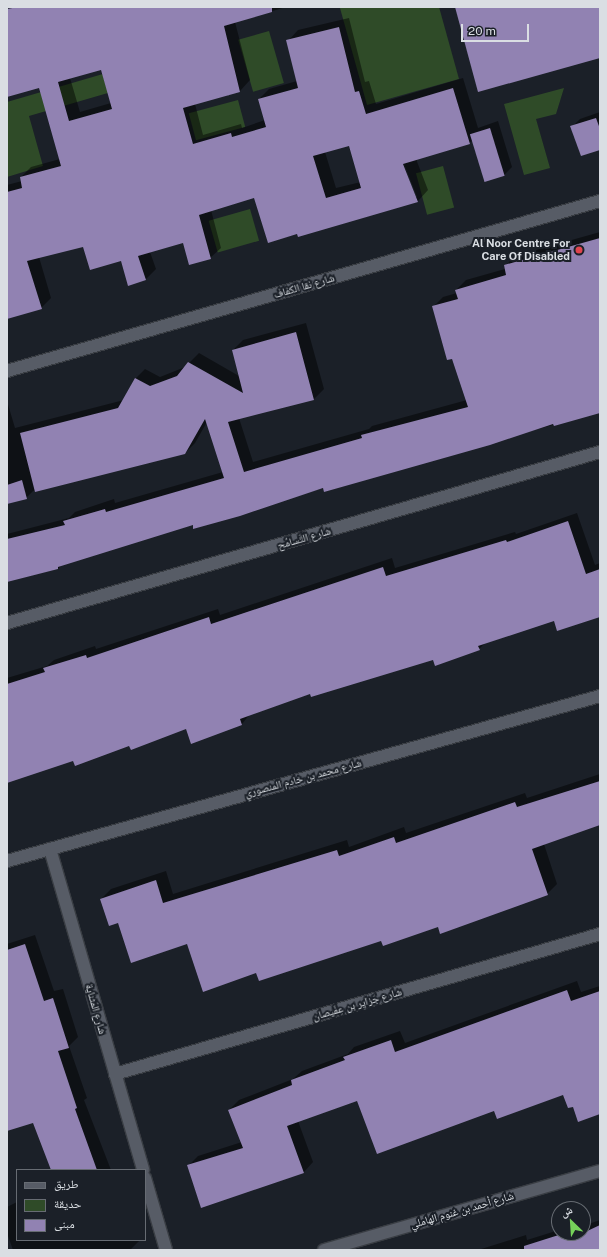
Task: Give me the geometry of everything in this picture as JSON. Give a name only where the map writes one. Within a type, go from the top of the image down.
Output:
[{"type":"street","name":"شارع نقا الكفاف","points":[[7,371],[600,201]]},
{"type":"street","name":"شارع التَّسامُح","points":[[7,623],[600,452]]},
{"type":"street","name":"شارع محمد بن خادم المنصوري","points":[[7,861],[600,696]]},
{"type":"street","name":"شارع المَثناية","points":[[50,848],[143,1169]]},
{"type":"street","name":"شارع جَزايِر بن عِفَيصان","points":[[115,1074],[600,934]]},
{"type":"street","name":"شارع أحمد بن غنوم الهاملي","points":[[324,1250],[600,1171]]},
{"type":"street","points":[[146,1181],[166,1250]]},
{"type":"green space","points":[[439,7],[459,79],[367,105],[340,8]]},
{"type":"green space","points":[[269,31],[284,83],[253,92],[238,40]]},
{"type":"green space","points":[[120,69],[125,88],[29,116],[43,166],[7,177],[7,102]]},
{"type":"green space","points":[[564,88],[556,114],[536,119],[550,168],[524,175],[504,104]]},
{"type":"green space","points":[[238,100],[245,127],[196,140],[189,113]]},
{"type":"green space","points":[[443,166],[454,208],[427,215],[416,173]]},
{"type":"green space","points":[[250,209],[259,241],[218,253],[209,221]]},
{"type":"building","points":[[18,7],[272,7],[272,12],[224,26],[240,92],[183,108],[193,144],[231,133],[232,137],[266,127],[258,99],[298,88],[286,40],[339,27],[355,92],[359,91],[366,114],[453,88],[470,144],[403,164],[418,202],[298,237],[297,234],[268,243],[254,198],[199,215],[211,259],[189,265],[183,243],[138,256],[146,280],[128,286],[121,261],[90,270],[83,247],[27,261],[42,309],[7,319],[7,192],[22,188],[20,177],[61,166],[39,88],[7,97],[7,9]],"holes":[[[101,70],[112,109],[69,121],[58,82]],[[349,146],[361,188],[326,198],[313,156]]]},
{"type":"building","points":[[455,7],[600,7],[600,58],[478,92]]},
{"type":"building","points":[[596,118],[600,129],[600,150],[581,156],[570,126]]},
{"type":"building","points":[[490,128],[505,176],[485,182],[470,134]]},
{"type":"building","points":[[600,238],[600,413],[554,426],[553,424],[490,445],[324,492],[323,488],[240,516],[193,529],[193,525],[58,567],[58,569],[7,582],[7,539],[65,525],[63,521],[105,509],[106,512],[224,478],[205,419],[185,454],[35,492],[20,433],[118,408],[135,378],[150,386],[177,376],[188,362],[243,393],[232,350],[296,332],[314,400],[228,422],[244,472],[362,438],[361,435],[468,407],[452,359],[447,360],[432,306],[458,299],[455,290],[506,275],[504,265]]},
{"type":"building","points":[[22,480],[27,499],[7,504],[7,485]]},
{"type":"building","points":[[568,521],[586,574],[600,569],[600,617],[557,631],[554,621],[478,646],[480,650],[435,666],[433,660],[311,697],[310,694],[240,719],[242,725],[191,744],[186,729],[131,750],[129,746],[75,766],[73,761],[7,783],[7,684],[45,672],[43,668],[86,655],[87,658],[209,617],[211,624],[383,567],[386,576],[506,540],[507,542]]},
{"type":"building","points":[[600,781],[600,825],[532,849],[548,895],[440,934],[438,927],[383,946],[381,941],[259,981],[256,973],[203,992],[187,944],[131,963],[118,923],[109,926],[100,899],[156,880],[163,903],[337,850],[339,856],[394,837],[396,843],[515,802],[517,807]]},
{"type":"building","points":[[25,944],[44,1001],[53,998],[69,1048],[58,1051],[77,1108],[75,1109],[97,1169],[51,1169],[33,1123],[7,1131],[7,950]]},
{"type":"building","points":[[567,990],[571,1001],[600,991],[600,1114],[578,1122],[573,1107],[568,1108],[563,1095],[497,1119],[494,1111],[377,1154],[357,1101],[287,1126],[304,1173],[201,1208],[187,1165],[243,1148],[228,1110],[292,1085],[291,1080],[345,1060],[343,1057],[391,1040],[395,1052]]},
{"type":"building","points":[[600,1225],[600,1250],[524,1250],[524,1246],[551,1237],[551,1241],[591,1241],[591,1229]]},
{"type":"place","name":"Al Noor Centre For Care Of Disabled","points":[[579,250]]}]
